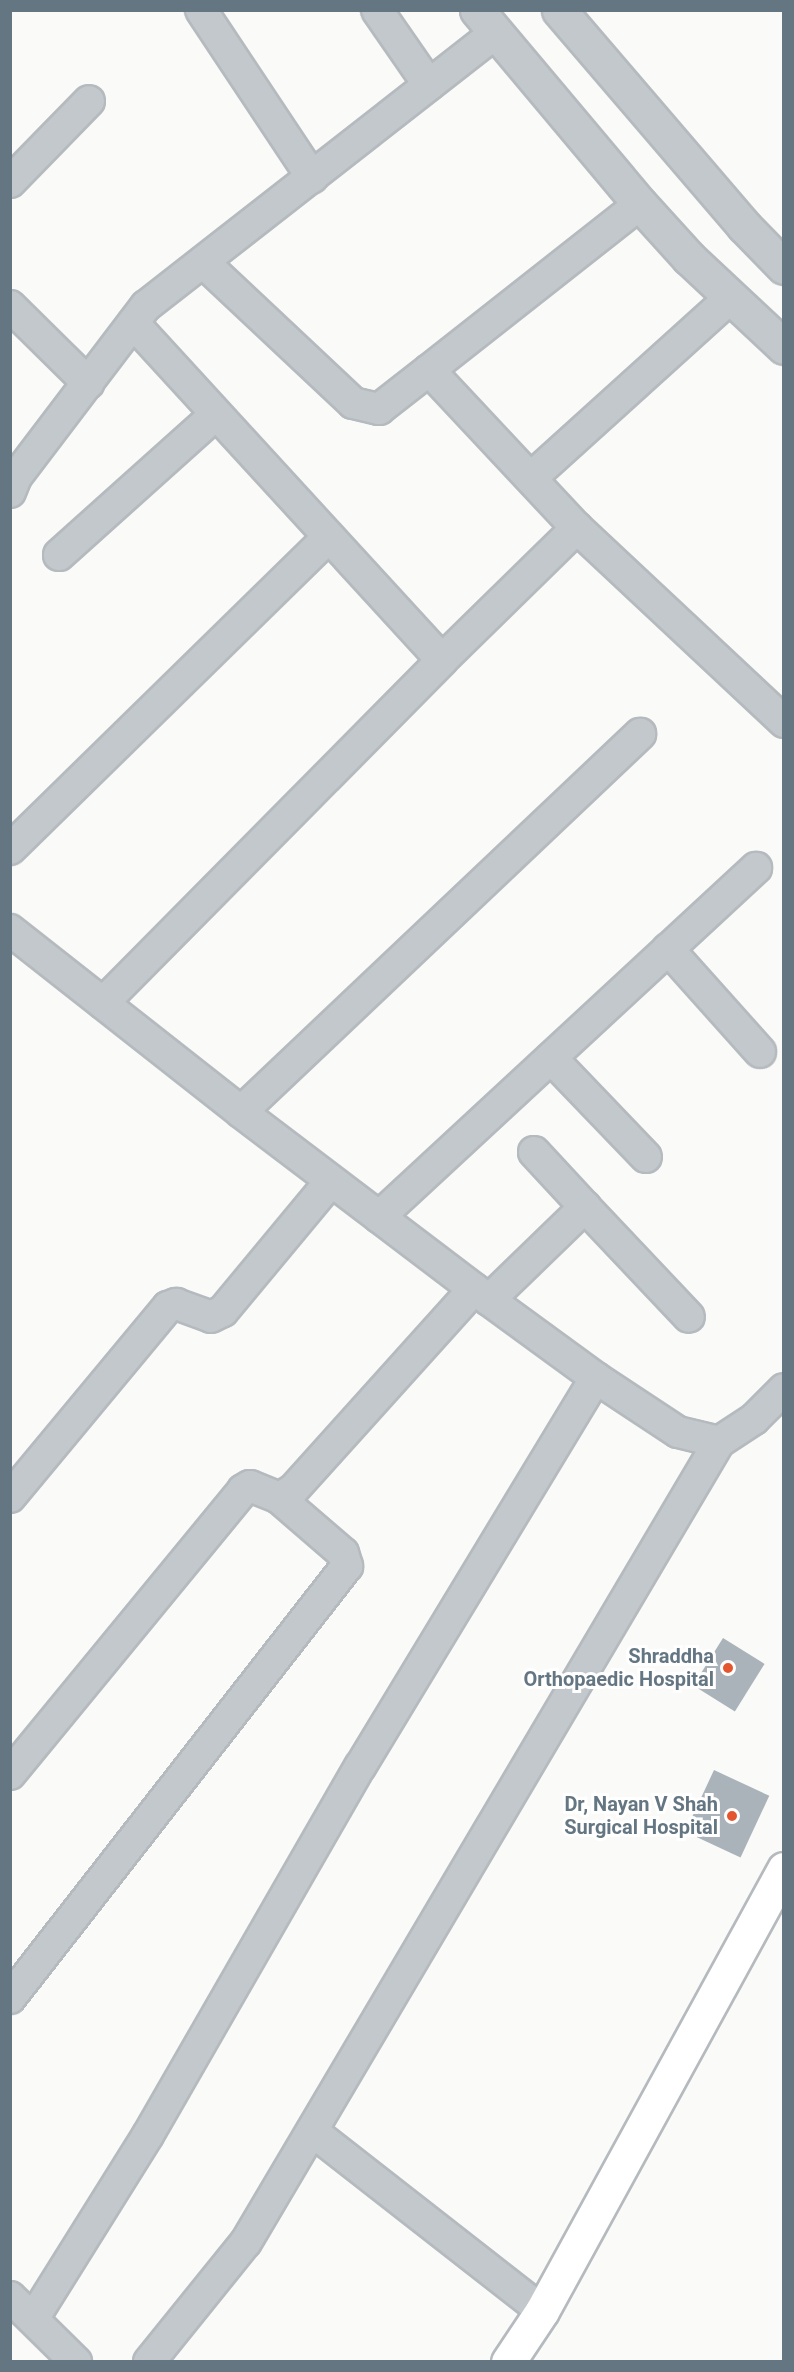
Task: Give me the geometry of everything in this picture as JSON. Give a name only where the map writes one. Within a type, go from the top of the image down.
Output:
[{"type":"main road","points":[[508,2361],[542,2311],[783,1869]]},
{"type":"main road","points":[[530,2361],[558,2320],[783,1909]]},
{"type":"street","points":[[201,10],[312,177]]},
{"type":"street","points":[[377,10],[429,85]]},
{"type":"street","points":[[559,10],[744,226],[783,267]]},
{"type":"street","points":[[10,492],[16,477],[147,306],[429,85],[487,22],[640,204],[783,347]]},
{"type":"street","points":[[10,182],[89,101]]},
{"type":"street","points":[[203,262],[353,403],[379,409],[640,204]]},
{"type":"street","points":[[531,478],[731,297]]},
{"type":"street","points":[[15,319],[88,383]]},
{"type":"street","points":[[133,323],[441,660]]},
{"type":"street","points":[[429,370],[577,528],[783,722]]},
{"type":"street","points":[[59,555],[216,414]]},
{"type":"street","points":[[103,1003],[441,660],[577,528]]},
{"type":"street","points":[[10,849],[329,537]]},
{"type":"street","points":[[241,1112],[640,734]]},
{"type":"street","points":[[379,1217],[756,868]]},
{"type":"street","points":[[10,930],[331,1181],[596,1378],[678,1431],[718,1442]]},
{"type":"street","points":[[669,949],[760,1052]]},
{"type":"street","points":[[551,1058],[646,1157]]},
{"type":"street","points":[[534,1152],[689,1317]]},
{"type":"street","points":[[10,1497],[168,1307],[176,1304],[211,1317],[223,1311],[331,1181]]},
{"type":"street","points":[[279,1498],[293,1490],[481,1294],[585,1207]]},
{"type":"street","points":[[33,2319],[148,2135],[360,1767],[596,1378]]},
{"type":"street","points":[[149,2361],[246,2242],[718,1442],[754,1419],[783,1389]]},
{"type":"street","points":[[10,1774],[235,1496],[250,1486],[279,1498],[343,1553],[347,1566],[10,1998]]},
{"type":"street","points":[[312,2131],[542,2311]]},
{"type":"street","points":[[10,2297],[76,2361]]},
{"type":"building","points":[[723,1638],[765,1664],[735,1711],[693,1685]]},
{"type":"building","points":[[714,1770],[769,1796],[741,1857],[685,1832]]},
{"type":"place","name":"Shraddha Orthopaedic Hospital","points":[[728,1668]]},
{"type":"place","name":"Dr, Nayan V Shah Surgical Hospital","points":[[732,1816]]}]
